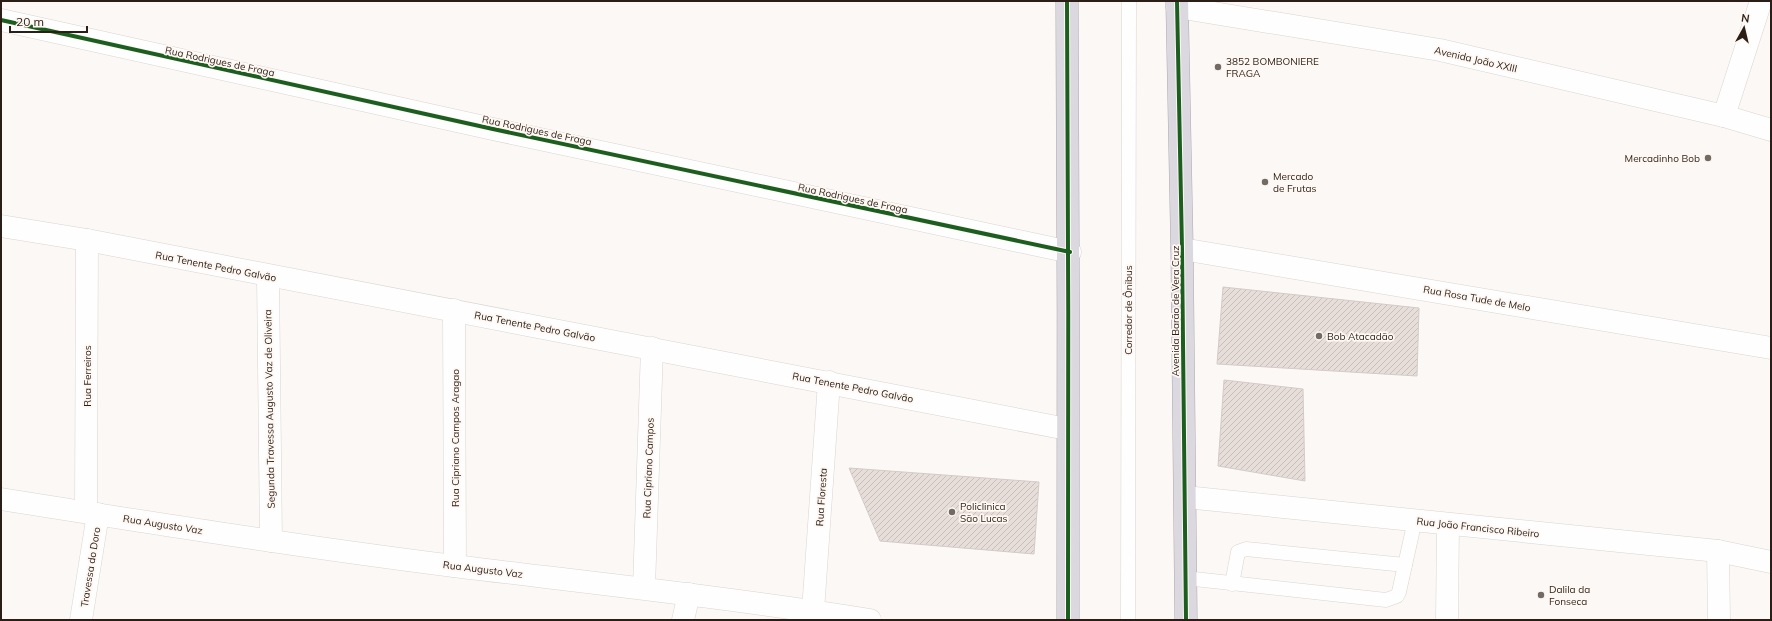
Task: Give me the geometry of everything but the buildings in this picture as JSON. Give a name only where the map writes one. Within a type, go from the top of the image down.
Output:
[{"type":"highway","points":[[1067,1],[1070,252],[1067,429],[1068,620]]},
{"type":"highway","name":"Avenida Barão de Vera Cruz","points":[[1177,4],[1182,249],[1186,620]]},
{"type":"street","points":[[1724,116],[1761,1]]},
{"type":"street","name":"Avenida João XXIII","points":[[1177,4],[1440,50],[1724,116],[1771,130]]},
{"type":"street","name":"Rua Rodrigues de Fraga","points":[[1,20],[501,131],[1070,252]]},
{"type":"street","name":"Rua Tenente Pedro Galvão","points":[[1,226],[87,240],[268,276],[830,382],[1067,429]]},
{"type":"street","name":"Rua Ferreiros","points":[[87,240],[92,513]]},
{"type":"street","name":"Rua Rosa Tude de Melo","points":[[1182,249],[1771,348]]},
{"type":"street","name":"Segunda Travessa Augusto Vaz de Oliveira","points":[[268,276],[271,541]]},
{"type":"street","name":"Rua Cipriano Campos Aragao","points":[[454,310],[455,566]]},
{"type":"street","name":"Rua Cipriano Campos","points":[[644,588],[652,348]]},
{"type":"street","name":"Rua Floresta","points":[[814,611],[830,382]]},
{"type":"street","name":"Rua João Francisco Ribeiro","points":[[1185,497],[1718,551],[1771,562]]},
{"type":"street","name":"Rua Augusto Vaz","points":[[1,499],[271,541],[455,566],[644,588],[870,620]]},
{"type":"street","name":"Travessa do Doro","points":[[81,620],[92,513]]},
{"type":"street","points":[[1447,620],[1448,524]]},
{"type":"street","points":[[1718,551],[1719,620]]},
{"type":"street","points":[[684,620],[689,594]]},
{"type":"lane","name":"Corredor de Ônibus","points":[[1128,620],[1129,1]]},
{"type":"lane","points":[[1185,578],[1386,600],[1397,596],[1415,520]]},
{"type":"lane","points":[[1232,584],[1238,552],[1246,549],[1405,565]]},
{"type":"cycle path","points":[[1067,1],[1068,620]]},
{"type":"cycle path","points":[[1177,1],[1182,249],[1186,620]]},
{"type":"cycle path","points":[[1,20],[493,129],[1070,252]]},
{"type":"place","name":"3852 BOMBONIERE FRAGA","points":[[1218,67]]},
{"type":"place","name":"Mercadinho Bob","points":[[1708,158]]},
{"type":"place","name":"Mercado de Frutas","points":[[1265,182]]},
{"type":"place","name":"Bob Atacadão","points":[[1319,336]]},
{"type":"place","name":"Policlinica São Lucas","points":[[952,512]]},
{"type":"place","name":"Dalila da Fonseca","points":[[1541,595]]}]
